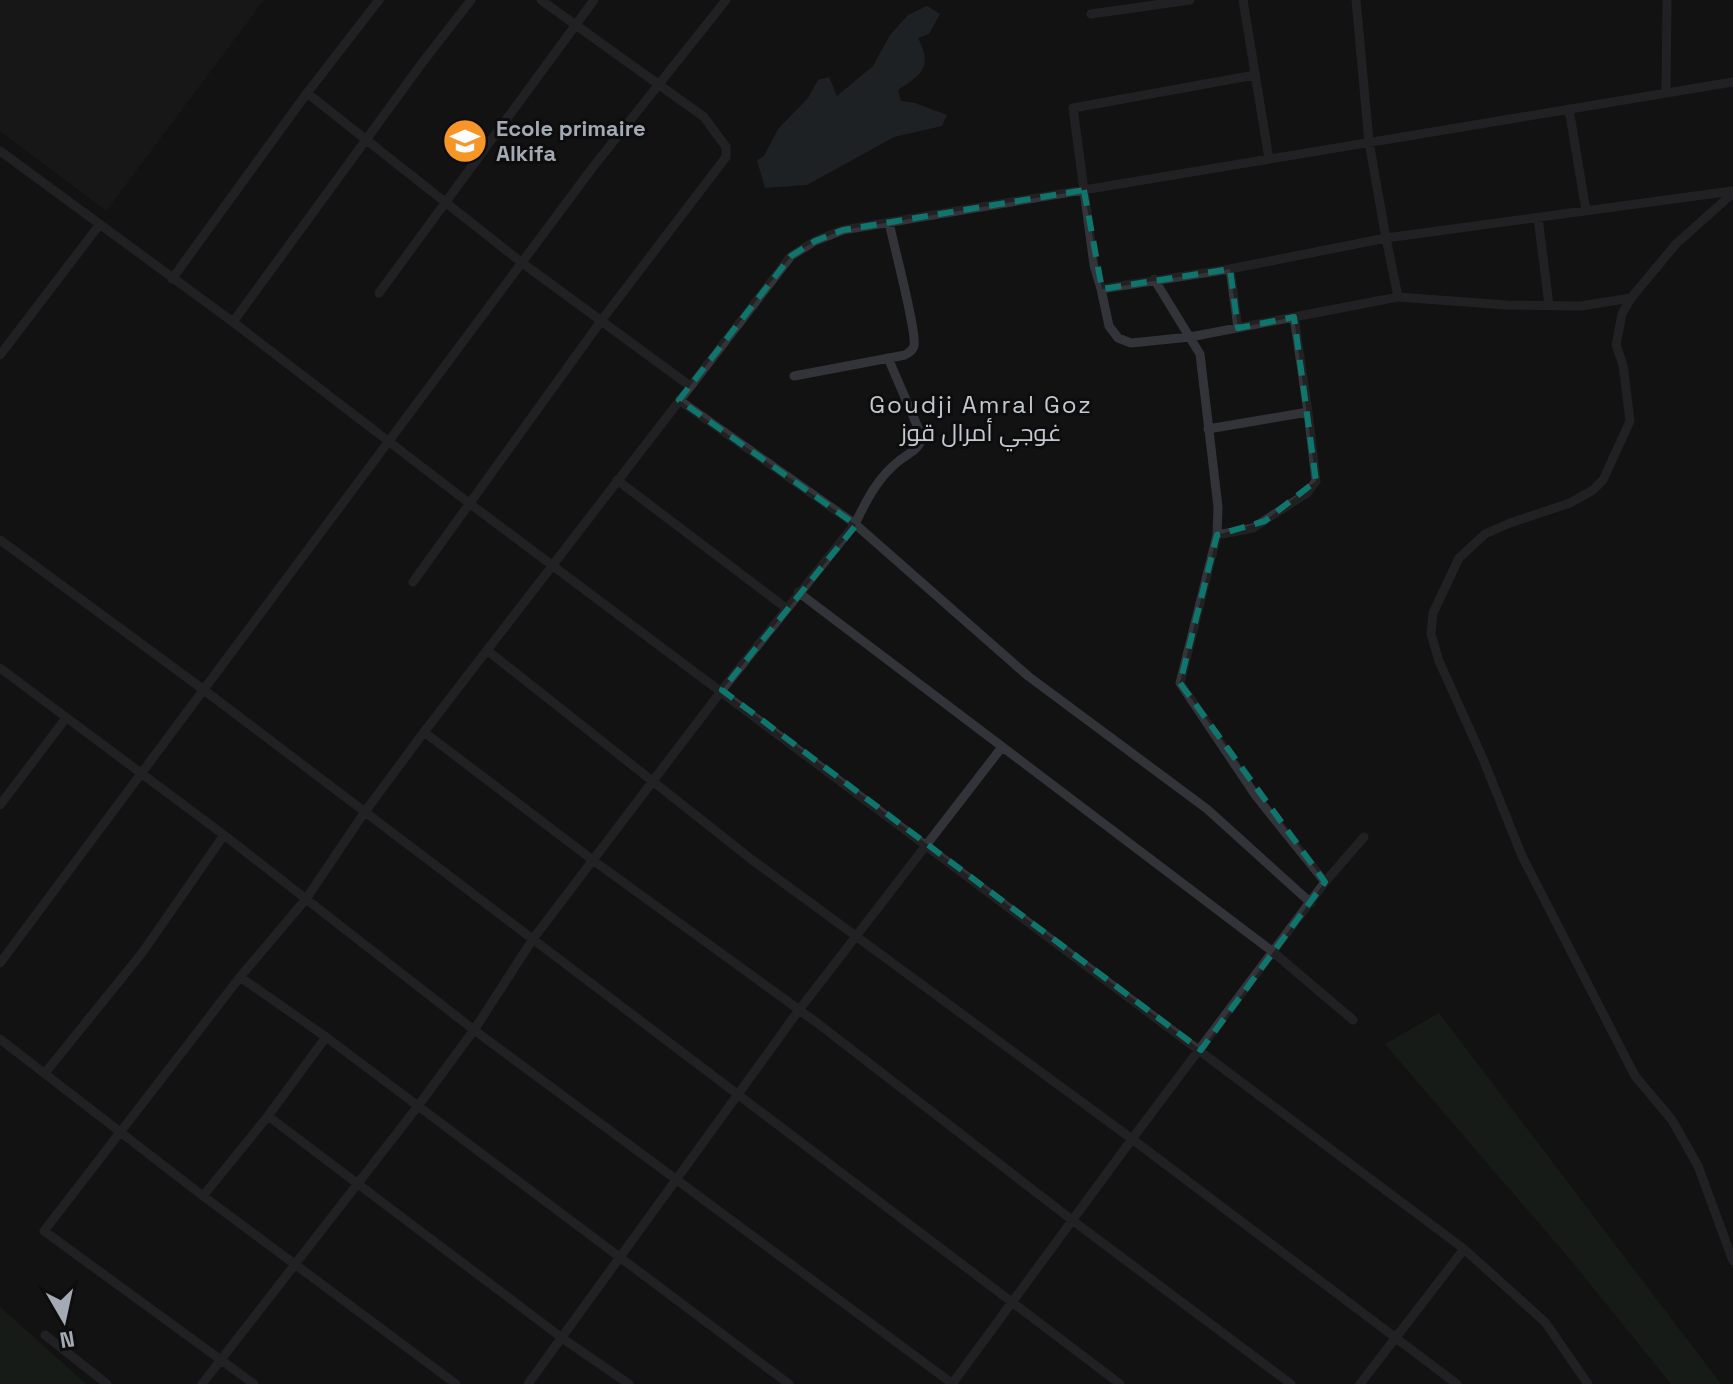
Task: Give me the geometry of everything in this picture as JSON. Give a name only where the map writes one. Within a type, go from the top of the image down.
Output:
[{"type":"street","points":[[172,279],[307,93],[379,0]]},
{"type":"street","points":[[233,322],[471,0]]},
{"type":"street","points":[[413,582],[601,321],[726,157],[726,147],[704,117],[541,0]]},
{"type":"street","points":[[379,293],[594,0]]},
{"type":"street","points":[[0,963],[521,262],[658,83],[726,0]]},
{"type":"street","points":[[1091,14],[1190,0]]},
{"type":"street","points":[[1243,0],[1269,159]]},
{"type":"street","points":[[1356,0],[1369,142],[1398,297]]},
{"type":"street","points":[[1666,93],[1667,0]]},
{"type":"street","points":[[1255,75],[1073,108],[1094,265],[1109,326],[1118,338],[1131,343],[1190,337],[1398,297],[1581,306],[1631,298]]},
{"type":"street","points":[[254,1384],[44,1231],[240,977],[306,899],[424,732],[791,256],[815,241],[843,230],[1733,82]]},
{"type":"street","points":[[307,93],[521,262],[690,386]]},
{"type":"street","points":[[1569,109],[1586,211]]},
{"type":"street","points":[[0,151],[233,322],[469,503],[1464,1249],[1545,1322],[1588,1384]]},
{"type":"street","points":[[1101,289],[1230,269],[1386,238],[1733,192]]},
{"type":"street","points":[[1733,192],[1676,244],[1631,298],[1622,314],[1616,345],[1623,365],[1630,421],[1603,480],[1593,490],[1570,503],[1485,534],[1459,558],[1433,613],[1431,634],[1439,661],[1522,856],[1635,1076],[1672,1120],[1698,1166],[1733,1261]]},
{"type":"street","points":[[1538,218],[1549,305]]},
{"type":"street","points":[[794,376],[905,355],[914,346],[889,222]]},
{"type":"street","points":[[0,355],[100,224]]},
{"type":"street","points":[[1230,269],[1238,328]]},
{"type":"street","points":[[1154,279],[1200,354],[1218,507],[1217,535],[1180,683],[1256,796],[1325,882]]},
{"type":"street","points":[[1217,535],[1253,528],[1296,500],[1316,481],[1294,317]]},
{"type":"street","points":[[202,1384],[418,1106],[474,1030],[533,939],[722,690],[855,524],[886,471],[920,445],[922,437],[888,358]]},
{"type":"street","points":[[679,400],[855,524],[1028,676],[1207,809],[1311,903]]},
{"type":"street","points":[[1208,429],[1308,412]]},
{"type":"street","points":[[617,480],[786,608]]},
{"type":"street","points":[[0,540],[204,690],[1120,1384]]},
{"type":"street","points":[[798,592],[1273,952],[1353,1020]]},
{"type":"street","points":[[488,651],[751,859],[1132,1139],[1457,1384]]},
{"type":"street","points":[[0,668],[224,835],[474,1030],[953,1384],[1325,882],[1364,837]]},
{"type":"street","points":[[0,805],[66,718]]},
{"type":"street","points":[[424,732],[799,1010],[1291,1384]]},
{"type":"street","points":[[528,1384],[799,1010],[1002,747]]},
{"type":"street","points":[[45,1073],[142,953],[224,835]]},
{"type":"street","points":[[240,977],[326,1037],[789,1384]]},
{"type":"street","points":[[203,1196],[268,1116],[326,1037]]},
{"type":"street","points":[[0,1039],[203,1196],[456,1384]]},
{"type":"street","points":[[268,1116],[562,1338],[629,1384]]},
{"type":"street","points":[[1360,1384],[1464,1249]]},
{"type":"street","points":[[45,1335],[107,1384]]},
{"type":"highlighted area","points":[[1084,190],[1102,289],[1230,269],[1238,328],[1294,317],[1316,481],[1265,521],[1217,535],[1180,683],[1325,882],[1201,1050],[722,690],[856,525],[679,400],[791,256],[815,241],[843,230]]},
{"type":"shaded area","points":[[0,0],[264,0],[106,211],[0,131]]},
{"type":"shaded area","points":[[927,6],[940,14],[929,34],[918,38],[925,56],[923,69],[898,90],[901,101],[947,115],[942,126],[894,137],[807,185],[765,188],[757,160],[764,156],[778,129],[808,98],[818,80],[829,77],[837,96],[873,66],[890,35],[908,15]]},
{"type":"shaded area","points":[[1439,1013],[1721,1384],[1671,1384],[1574,1264],[1385,1044]]},
{"type":"shaded area","points":[[0,1307],[86,1384],[0,1384]]},
{"type":"place","name":"Ecole primaire Alkifa","points":[[465,141]]},
{"type":"district","name":"Goudji Amral Goz غوجي أمرال قوز","points":[[981,419]]}]
